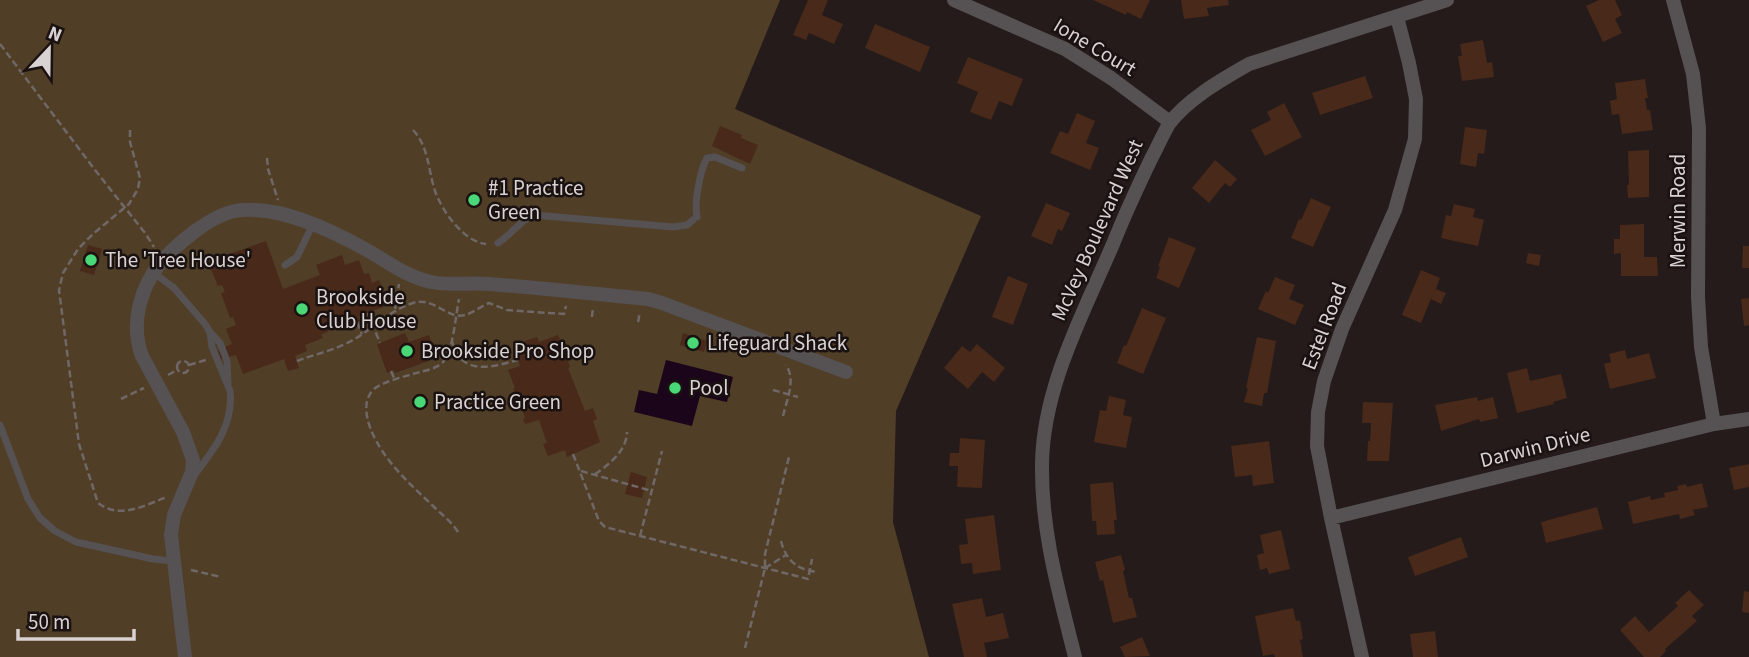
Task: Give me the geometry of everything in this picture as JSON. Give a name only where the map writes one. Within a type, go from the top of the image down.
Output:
[{"type":"street","name":"Ione Court","points":[[954,0],[1065,49],[1111,78],[1170,122]]},
{"type":"street","name":"McVey Boulevard West","points":[[1075,657],[1047,540],[1042,463],[1046,422],[1055,385],[1071,341],[1137,186],[1170,122],[1222,79],[1249,64],[1447,0]]},
{"type":"street","name":"Merwin Road","points":[[1673,0],[1693,74],[1699,128],[1698,297],[1700,335],[1714,424]]},
{"type":"street","name":"Estel Road","points":[[1362,657],[1317,446],[1318,412],[1324,381],[1342,328],[1395,210],[1415,139],[1416,99],[1397,16]]},
{"type":"street","points":[[185,657],[171,530],[193,466],[191,450],[145,363],[138,342],[136,322],[138,310],[154,272],[163,260],[193,233],[225,214],[248,210],[278,214],[313,224],[345,237],[404,272],[432,282],[510,286],[648,299],[845,372]]},
{"type":"street","name":"Darwin Drive","points":[[1331,518],[1714,424],[1749,419]]},
{"type":"lane","points":[[498,243],[534,215],[673,227],[685,225],[695,218],[703,166],[707,158],[715,157],[741,168]]},
{"type":"lane","points":[[285,265],[298,255],[313,224]]},
{"type":"lane","points":[[154,272],[174,288],[201,318],[209,331],[214,351],[229,386],[230,399],[223,433],[215,449],[186,485]]},
{"type":"lane","points":[[0,425],[28,499],[40,518],[55,531],[76,542],[173,564]]},
{"type":"path","points":[[0,44],[163,260]]},
{"type":"path","points":[[130,130],[130,142],[140,183],[132,199],[78,249],[63,273],[59,283],[61,317],[79,444],[98,503],[102,507],[126,512],[170,495]]},
{"type":"path","points":[[413,130],[423,143],[437,195],[460,232],[478,243],[498,243]]},
{"type":"path","points":[[267,158],[268,169],[278,194],[278,214]]},
{"type":"path","points":[[394,312],[404,272]]},
{"type":"path","points":[[458,532],[388,459],[374,435],[366,412],[368,398],[375,389],[441,364],[449,353],[462,283]]},
{"type":"path","points":[[296,361],[344,344],[394,312],[414,303],[432,303],[456,315],[467,315],[489,303],[507,310],[564,314],[566,301]]},
{"type":"path","points":[[592,317],[593,304]]},
{"type":"path","points":[[638,322],[640,311],[646,312]]},
{"type":"path","points":[[368,313],[380,343]]},
{"type":"path","points":[[357,322],[362,334]]},
{"type":"path","points":[[452,334],[457,354],[473,366],[486,368],[518,360]]},
{"type":"path","points":[[782,362],[791,376],[783,416]]},
{"type":"path","points":[[391,371],[395,380]]},
{"type":"path","points":[[773,390],[798,397]]},
{"type":"path","points":[[594,475],[618,454],[626,440],[627,432]]},
{"type":"path","points":[[640,536],[662,451]]},
{"type":"path","points":[[573,454],[601,524],[609,528],[807,579],[813,559]]},
{"type":"path","points":[[745,648],[789,457]]},
{"type":"path","points":[[580,471],[652,491]]},
{"type":"path","points":[[781,541],[793,564],[816,572]]},
{"type":"path","points":[[765,568],[786,555]]},
{"type":"path","points":[[173,564],[221,577]]},
{"type":"shaded area","points":[[0,0],[780,0],[735,109],[981,216],[896,411],[893,522],[929,657],[0,657]]},
{"type":"shaded area","points":[[666,360],[733,377],[727,402],[700,396],[692,426],[634,412],[639,390],[657,394]]},
{"type":"building","points":[[808,0],[828,0],[822,15],[843,24],[834,44],[809,33],[806,40],[793,35]]},
{"type":"building","points":[[1093,0],[1150,0],[1141,19]]},
{"type":"building","points":[[1181,0],[1228,0],[1229,5],[1207,8],[1209,16],[1184,19]]},
{"type":"building","points":[[1599,0],[1615,0],[1622,15],[1615,19],[1622,33],[1603,42],[1586,6]]},
{"type":"building","points":[[875,24],[930,47],[920,72],[865,48]]},
{"type":"building","points":[[1483,40],[1487,63],[1492,62],[1494,77],[1462,81],[1458,56],[1462,56],[1460,44]]},
{"type":"building","points":[[968,57],[1023,79],[1012,106],[999,101],[991,120],[970,112],[978,92],[957,83]]},
{"type":"building","points":[[1365,76],[1373,98],[1320,115],[1312,93]]},
{"type":"building","points":[[1645,79],[1648,98],[1645,98],[1653,130],[1622,134],[1619,114],[1612,115],[1610,101],[1617,99],[1615,83]]},
{"type":"building","points":[[1284,103],[1302,137],[1265,156],[1251,130],[1271,120],[1267,112]]},
{"type":"building","points":[[1077,113],[1095,121],[1086,143],[1099,148],[1090,170],[1050,153],[1060,131],[1068,134]]},
{"type":"building","points":[[720,126],[758,145],[750,164],[712,146]]},
{"type":"building","points":[[1465,127],[1487,130],[1484,154],[1478,153],[1476,167],[1460,164]]},
{"type":"building","points":[[1649,150],[1649,197],[1628,198],[1628,151]]},
{"type":"building","points":[[1215,160],[1237,179],[1230,187],[1225,183],[1209,203],[1192,188]]},
{"type":"building","points":[[1311,198],[1331,207],[1313,247],[1291,238]]},
{"type":"building","points":[[1046,203],[1070,213],[1062,231],[1058,229],[1052,245],[1031,236]]},
{"type":"building","points":[[1454,204],[1475,209],[1473,217],[1484,220],[1478,246],[1441,238],[1446,215],[1451,216]]},
{"type":"building","points":[[1644,224],[1644,257],[1657,257],[1658,276],[1621,276],[1621,253],[1614,254],[1614,239],[1620,239],[1620,225]]},
{"type":"building","points":[[1169,237],[1196,248],[1179,288],[1156,278]]},
{"type":"building","name":"Brookside Club House","points":[[266,241],[283,289],[320,275],[316,265],[342,255],[345,265],[359,260],[364,274],[369,273],[372,283],[379,280],[389,305],[359,316],[360,321],[346,326],[345,322],[328,328],[329,331],[321,335],[323,338],[305,345],[307,351],[295,356],[299,368],[288,371],[284,359],[243,374],[236,355],[221,359],[218,350],[232,344],[226,329],[236,325],[233,317],[230,318],[221,293],[225,292],[222,285],[218,286],[208,262]]},
{"type":"building","name":"The 'Tree House'","points":[[88,245],[102,249],[94,275],[80,271]]},
{"type":"building","points":[[1743,246],[1749,246],[1749,268],[1742,268]]},
{"type":"building","points":[[1528,253],[1541,255],[1539,266],[1526,263]]},
{"type":"building","points":[[1421,270],[1440,278],[1436,289],[1446,293],[1441,304],[1431,299],[1421,323],[1402,315]]},
{"type":"building","points":[[1008,276],[1028,284],[1013,325],[992,317]]},
{"type":"building","points":[[1275,277],[1295,285],[1289,299],[1304,305],[1295,325],[1258,309]]},
{"type":"building","points":[[1749,298],[1749,325],[1744,326],[1741,299]]},
{"type":"building","points":[[1142,308],[1166,318],[1143,374],[1117,363]]},
{"type":"building","name":"Brookside Pro Shop","points":[[405,333],[409,342],[429,335],[437,358],[395,373],[394,370],[387,373],[377,344]]},
{"type":"building","name":"Lifeguard Shack","points":[[683,333],[707,341],[704,352],[680,345]]},
{"type":"building","points":[[558,335],[585,411],[593,408],[597,419],[593,421],[600,442],[567,457],[565,450],[548,456],[543,444],[547,443],[539,420],[525,424],[508,370],[520,366],[515,350],[527,346],[525,341],[537,337],[539,342]]},
{"type":"building","points":[[1257,337],[1276,341],[1267,393],[1264,393],[1262,406],[1244,402]]},
{"type":"building","points":[[977,344],[1005,368],[994,382],[982,372],[968,389],[944,368],[962,346],[970,352]]},
{"type":"building","points":[[1625,350],[1627,359],[1649,353],[1656,378],[1610,389],[1604,364],[1611,362],[1609,354]]},
{"type":"building","points":[[1527,368],[1530,381],[1561,374],[1567,398],[1517,413],[1507,373]]},
{"type":"building","points":[[1109,396],[1126,400],[1123,415],[1132,417],[1126,448],[1094,442],[1100,410],[1106,411]]},
{"type":"building","points":[[1477,397],[1478,401],[1493,397],[1498,418],[1480,422],[1479,419],[1441,431],[1435,405]]},
{"type":"building","points":[[1363,402],[1393,403],[1389,461],[1367,461],[1371,423],[1362,423]]},
{"type":"building","points":[[960,438],[985,440],[982,488],[957,487],[958,466],[949,466],[950,453],[959,453]]},
{"type":"building","points":[[1269,441],[1274,483],[1253,486],[1252,475],[1235,477],[1231,446]]},
{"type":"building","points":[[1749,464],[1749,487],[1734,490],[1729,468]]},
{"type":"building","points":[[631,472],[647,477],[642,498],[625,494]]},
{"type":"building","points":[[1113,482],[1117,520],[1114,520],[1115,534],[1097,535],[1096,521],[1092,521],[1090,484]]},
{"type":"building","points":[[1702,483],[1708,507],[1693,510],[1695,515],[1680,519],[1679,514],[1633,524],[1628,502],[1650,496],[1651,500],[1665,497],[1664,493],[1678,490],[1677,486],[1686,484],[1687,487]]},
{"type":"building","points":[[1597,507],[1603,529],[1546,543],[1541,522]]},
{"type":"building","points":[[994,515],[1001,570],[973,574],[972,563],[961,564],[959,545],[968,544],[965,519]]},
{"type":"building","points":[[1281,530],[1290,569],[1269,574],[1267,568],[1260,570],[1257,555],[1264,553],[1260,535]]},
{"type":"building","points":[[1461,537],[1468,557],[1415,576],[1408,557]]},
{"type":"building","points":[[1121,555],[1129,598],[1132,598],[1137,617],[1113,623],[1103,580],[1100,581],[1095,562]]},
{"type":"building","points":[[1689,590],[1704,605],[1692,616],[1697,621],[1665,649],[1660,657],[1644,657],[1620,630],[1635,616],[1649,632],[1678,606],[1675,603]]},
{"type":"building","points":[[1744,591],[1749,592],[1749,613],[1742,612]]},
{"type":"building","points":[[982,598],[986,617],[1003,613],[1009,638],[984,643],[987,657],[964,657],[952,604]]},
{"type":"building","points":[[1293,608],[1296,621],[1300,620],[1303,657],[1275,657],[1274,654],[1263,656],[1255,616]]},
{"type":"building","points":[[1435,631],[1438,657],[1413,657],[1410,634]]},
{"type":"building","points":[[1142,637],[1150,656],[1125,657],[1120,647]]},
{"type":"place","name":"#1 Practice Green","points":[[474,200]]},
{"type":"place","name":"The 'Tree House'","points":[[91,260]]},
{"type":"place","name":"Brookside Club House","points":[[302,309]]},
{"type":"place","name":"Lifeguard Shack","points":[[693,343]]},
{"type":"place","name":"Brookside Pro Shop","points":[[407,351]]},
{"type":"place","name":"Pool","points":[[675,388]]},
{"type":"place","name":"Practice Green","points":[[420,402]]}]
